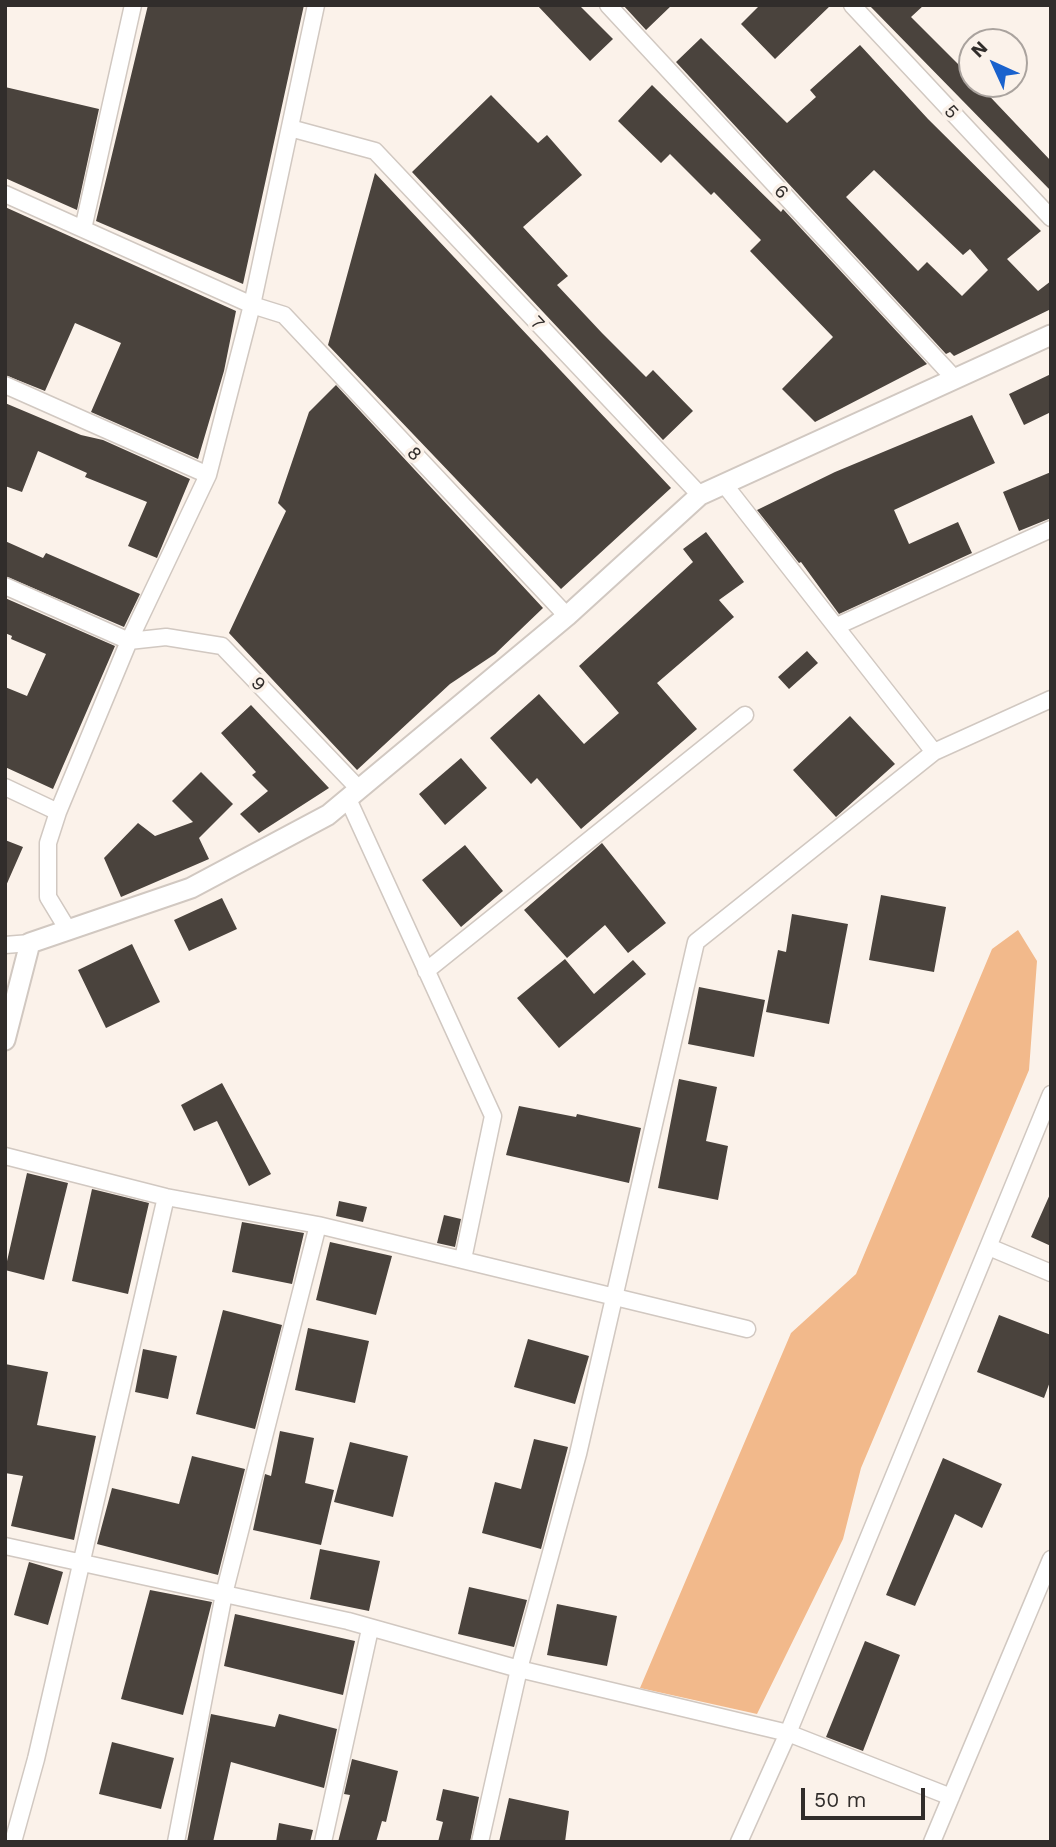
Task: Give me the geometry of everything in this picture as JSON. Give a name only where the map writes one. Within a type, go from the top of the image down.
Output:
[{"type":"street","points":[[83,229],[133,5]]},
{"type":"street","points":[[68,930],[48,897],[48,843],[58,812],[129,642],[208,475],[253,305],[316,5]]},
{"type":"street","name":"6","points":[[608,5],[955,379]]},
{"type":"street","name":"5","points":[[852,5],[1051,218]]},
{"type":"street","name":"7","points":[[290,128],[375,151],[699,495]]},
{"type":"street","name":"8","points":[[5,194],[253,305],[284,315],[567,616]]},
{"type":"street","points":[[5,945],[30,943],[191,888],[328,816],[567,616],[699,495],[1051,335]]},
{"type":"street","points":[[5,385],[208,475]]},
{"type":"street","points":[[723,484],[934,752]]},
{"type":"street","points":[[837,626],[1051,529]]},
{"type":"street","points":[[5,586],[129,642]]},
{"type":"street","name":"9","points":[[129,642],[166,637],[222,646],[354,794],[426,971],[493,1116],[463,1259]]},
{"type":"street","points":[[480,1842],[519,1670],[578,1454],[696,942],[934,752],[1051,699]]},
{"type":"street","points":[[426,971],[745,715]]},
{"type":"street","points":[[5,787],[58,812]]},
{"type":"street","points":[[5,1040],[30,943]]},
{"type":"street","points":[[739,1842],[788,1733],[1051,1094]]},
{"type":"street","points":[[5,1156],[166,1198],[318,1225],[615,1294],[747,1329]]},
{"type":"street","points":[[13,1842],[36,1759],[166,1198]]},
{"type":"street","points":[[176,1842],[225,1594],[318,1225]]},
{"type":"street","points":[[989,1247],[1051,1273]]},
{"type":"street","points":[[5,1546],[225,1594],[370,1629],[519,1670],[788,1733],[951,1797]]},
{"type":"street","points":[[932,1842],[1051,1559]]},
{"type":"street","points":[[323,1842],[370,1629]]},
{"type":"shaded area","points":[[1018,930],[1037,961],[1029,1070],[861,1468],[843,1539],[757,1714],[640,1688],[791,1333],[856,1274],[992,949]]},
{"type":"building","points":[[148,5],[304,5],[243,284],[96,221]]},
{"type":"building","points":[[537,5],[579,5],[613,39],[590,61]]},
{"type":"building","points":[[623,5],[672,5],[646,30]]},
{"type":"building","points":[[760,5],[831,5],[775,59],[741,24]]},
{"type":"building","points":[[869,5],[924,5],[911,17],[958,64],[958,96]]},
{"type":"building","points":[[701,38],[787,123],[816,97],[810,90],[860,45],[928,119],[1041,231],[1007,259],[1038,291],[1051,281],[1051,309],[954,356],[950,352],[946,354],[676,62]],"holes":[[[874,170],[963,255],[970,249],[988,270],[962,296],[927,262],[918,271],[846,197]]]},
{"type":"building","points":[[652,85],[781,212],[783,209],[927,364],[815,422],[782,389],[833,337],[750,251],[761,240],[714,192],[711,195],[670,154],[661,163],[618,121]]},
{"type":"building","points":[[5,87],[99,109],[77,210],[5,178]]},
{"type":"building","points":[[491,95],[538,143],[547,135],[582,175],[523,227],[568,276],[557,285],[646,377],[653,370],[693,411],[663,440],[412,172]]},
{"type":"building","points":[[960,98],[991,98],[1051,161],[1051,191]]},
{"type":"building","points":[[375,173],[671,488],[561,589],[328,345]]},
{"type":"building","points":[[5,207],[236,311],[224,371],[198,459],[91,412],[121,343],[75,323],[45,391],[5,375]]},
{"type":"building","points":[[1051,374],[1051,412],[1024,425],[1009,394]]},
{"type":"building","points":[[336,385],[543,608],[495,654],[450,684],[357,770],[229,633],[286,511],[278,503],[309,412]]},
{"type":"building","points":[[5,403],[81,435],[103,440],[190,479],[157,558],[128,546],[147,502],[85,477],[87,473],[38,451],[22,492],[5,486]]},
{"type":"building","points":[[972,415],[995,463],[894,510],[909,544],[958,522],[972,553],[839,614],[801,562],[799,563],[757,510],[835,472]]},
{"type":"building","points":[[1051,472],[1051,518],[1019,531],[1003,492]]},
{"type":"building","points":[[706,532],[744,582],[719,600],[734,617],[657,683],[697,729],[581,829],[537,778],[531,784],[490,738],[539,694],[584,744],[619,713],[579,666],[693,562],[683,549]]},
{"type":"building","points":[[5,541],[43,558],[46,553],[140,594],[124,627],[5,576]]},
{"type":"building","points":[[5,598],[115,646],[53,789],[5,767],[5,687],[27,696],[46,654],[11,639],[12,636],[5,633]]},
{"type":"building","points":[[807,651],[818,663],[789,689],[778,677]]},
{"type":"building","points":[[251,705],[329,788],[259,833],[240,814],[268,791],[252,775],[256,772],[221,733]]},
{"type":"building","points":[[850,716],[895,764],[836,817],[793,770]]},
{"type":"building","points":[[461,758],[487,788],[445,825],[419,794]]},
{"type":"building","points":[[201,772],[233,804],[199,838],[209,859],[121,897],[104,858],[138,823],[155,836],[193,822],[172,801]]},
{"type":"building","points":[[5,840],[23,847],[5,888]]},
{"type":"building","points":[[602,843],[666,923],[628,953],[605,925],[567,958],[524,910]]},
{"type":"building","points":[[465,845],[503,891],[461,927],[422,880]]},
{"type":"building","points":[[881,895],[946,907],[934,972],[869,960]]},
{"type":"building","points":[[222,898],[237,929],[189,951],[174,920]]},
{"type":"building","points":[[792,914],[848,924],[829,1024],[766,1012],[778,950],[786,952]]},
{"type":"building","points":[[132,944],[160,1002],[106,1028],[78,970]]},
{"type":"building","points":[[565,959],[594,994],[633,960],[646,974],[559,1048],[517,998]]},
{"type":"building","points":[[699,987],[765,1000],[754,1057],[688,1044]]},
{"type":"building","points":[[679,1079],[717,1087],[706,1141],[728,1146],[718,1200],[658,1188]]},
{"type":"building","points":[[222,1083],[271,1174],[249,1186],[217,1121],[194,1131],[181,1105]]},
{"type":"building","points":[[519,1106],[576,1117],[577,1114],[641,1128],[629,1183],[506,1155]]},
{"type":"building","points":[[27,1173],[68,1183],[44,1280],[5,1270]]},
{"type":"building","points":[[92,1189],[149,1203],[128,1294],[72,1281]]},
{"type":"building","points":[[1051,1192],[1051,1246],[1031,1237]]},
{"type":"building","points":[[339,1201],[367,1207],[363,1222],[336,1216]]},
{"type":"building","points":[[444,1215],[461,1219],[455,1247],[437,1243]]},
{"type":"building","points":[[242,1222],[304,1233],[292,1284],[232,1272]]},
{"type":"building","points":[[330,1242],[392,1256],[376,1315],[316,1300]]},
{"type":"building","points":[[223,1310],[282,1325],[255,1429],[196,1414]]},
{"type":"building","points":[[999,1315],[1051,1335],[1051,1379],[1044,1398],[977,1372]]},
{"type":"building","points":[[308,1328],[369,1341],[355,1403],[295,1390]]},
{"type":"building","points":[[528,1339],[589,1356],[575,1404],[514,1387]]},
{"type":"building","points":[[143,1349],[177,1356],[168,1399],[135,1392]]},
{"type":"building","points":[[5,1364],[48,1372],[37,1425],[96,1436],[74,1540],[11,1526],[23,1476],[5,1473]]},
{"type":"building","points":[[280,1431],[314,1438],[305,1483],[334,1490],[321,1545],[253,1530],[265,1474],[271,1476]]},
{"type":"building","points":[[534,1439],[568,1447],[541,1549],[482,1533],[495,1482],[521,1489]]},
{"type":"building","points":[[350,1442],[408,1456],[393,1517],[334,1502]]},
{"type":"building","points":[[192,1456],[245,1469],[218,1575],[97,1544],[112,1488],[179,1504]]},
{"type":"building","points":[[943,1458],[1002,1484],[982,1528],[955,1514],[915,1606],[886,1595]]},
{"type":"building","points":[[320,1549],[380,1561],[369,1611],[310,1599]]},
{"type":"building","points":[[29,1562],[63,1572],[48,1625],[14,1615]]},
{"type":"building","points":[[469,1587],[527,1600],[514,1647],[458,1634]]},
{"type":"building","points":[[150,1590],[212,1602],[183,1715],[121,1699]]},
{"type":"building","points":[[557,1604],[617,1616],[607,1666],[547,1655]]},
{"type":"building","points":[[235,1614],[355,1641],[343,1695],[224,1666]]},
{"type":"building","points":[[865,1641],[900,1655],[863,1751],[826,1737]]},
{"type":"building","points":[[211,1714],[275,1727],[279,1714],[337,1729],[324,1788],[231,1762],[213,1842],[187,1842]]},
{"type":"building","points":[[112,1742],[174,1758],[161,1809],[99,1794]]},
{"type":"building","points":[[352,1759],[398,1771],[386,1822],[382,1821],[376,1842],[338,1842],[350,1795],[344,1794]]},
{"type":"building","points":[[443,1789],[479,1797],[470,1842],[438,1842],[443,1822],[436,1820]]},
{"type":"building","points":[[509,1798],[569,1811],[565,1842],[499,1842]]},
{"type":"building","points":[[279,1823],[313,1830],[310,1842],[276,1842]]}]
